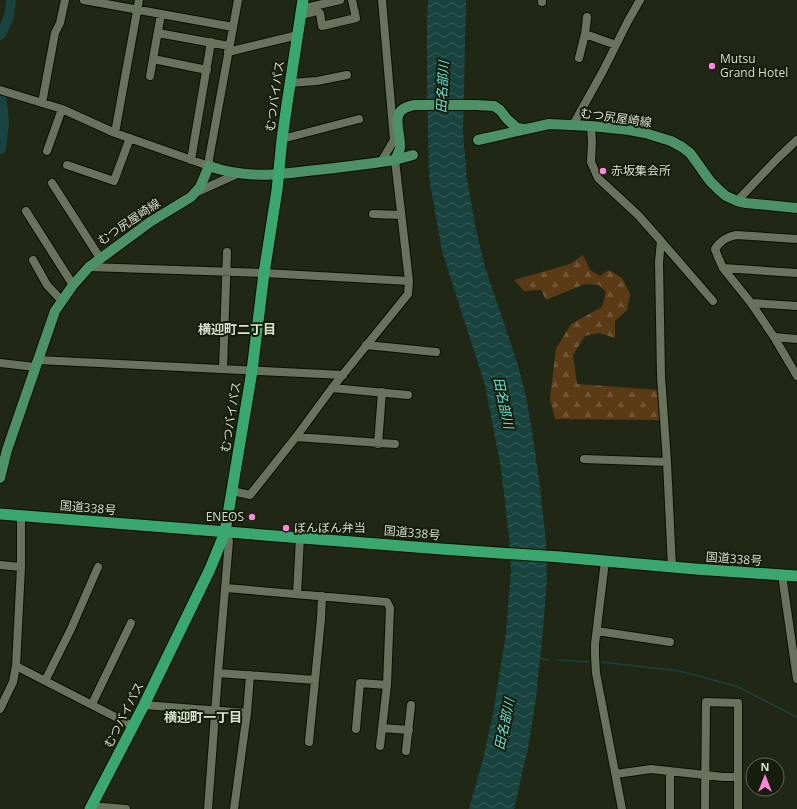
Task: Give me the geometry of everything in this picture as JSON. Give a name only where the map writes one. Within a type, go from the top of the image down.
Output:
[{"type":"highway","name":"むつバイパス","points":[[90,807],[144,705],[210,568],[225,532],[252,371],[264,273],[277,190],[282,139],[302,8]]},
{"type":"highway","name":"国道338号","points":[[0,514],[498,554],[797,576]]},
{"type":"main road","points":[[395,160],[400,149],[397,121],[398,115],[402,109],[407,106],[494,106],[500,110],[506,119],[517,128],[526,129]]},
{"type":"main road","name":"むつ尻屋崎線","points":[[478,140],[549,124],[591,126],[645,133],[672,141],[690,153],[710,181],[726,196],[746,203],[797,208]]},
{"type":"main road","points":[[209,166],[237,174],[278,175],[395,160],[413,155]]},
{"type":"main road","name":"むつ尻屋崎線","points":[[0,478],[7,450],[55,311],[73,285],[89,267],[150,222],[197,192],[209,166]]},
{"type":"street","points":[[42,103],[54,33],[60,23],[64,0]]},
{"type":"street","points":[[84,0],[233,27]]},
{"type":"street","points":[[115,132],[140,0]]},
{"type":"street","points":[[0,90],[62,109],[130,138],[209,166],[210,151],[238,0]]},
{"type":"street","points":[[302,8],[340,0]]},
{"type":"street","points":[[302,8],[320,13],[322,26],[356,18],[352,0]]},
{"type":"street","points":[[380,162],[394,140],[382,0]]},
{"type":"street","points":[[573,125],[640,0]]},
{"type":"street","points":[[150,76],[161,14]]},
{"type":"street","points":[[579,58],[585,34],[587,17]]},
{"type":"street","points":[[158,33],[211,42],[229,49],[298,35]]},
{"type":"street","points":[[585,34],[616,45]]},
{"type":"street","points":[[191,160],[211,42]]},
{"type":"street","points":[[153,59],[207,70]]},
{"type":"street","points":[[290,83],[317,81],[347,75]]},
{"type":"street","points":[[47,151],[62,109]]},
{"type":"street","points":[[282,139],[359,119]]},
{"type":"street","points":[[591,126],[591,162],[598,178],[638,215],[714,301]]},
{"type":"street","points":[[67,165],[114,181],[130,138]]},
{"type":"street","points":[[737,201],[797,140]]},
{"type":"street","points":[[232,491],[250,495],[296,437],[332,388],[408,294],[409,281],[395,160]]},
{"type":"street","points":[[197,192],[237,174]]},
{"type":"street","points":[[52,183],[100,258]]},
{"type":"street","points":[[26,211],[73,285]]},
{"type":"street","points":[[372,214],[401,215]]},
{"type":"street","points":[[796,373],[751,303],[723,268],[716,249],[727,237],[736,235],[797,239]]},
{"type":"street","points":[[661,241],[661,376],[672,567]]},
{"type":"street","points":[[223,369],[227,252]]},
{"type":"street","points":[[33,260],[47,285],[62,301]]},
{"type":"street","points":[[89,267],[264,273],[409,281]]},
{"type":"street","points":[[723,268],[797,273]]},
{"type":"street","points":[[751,303],[797,306]]},
{"type":"street","points":[[774,337],[797,339]]},
{"type":"street","points":[[366,345],[436,352]]},
{"type":"street","points":[[0,363],[223,369],[343,375]]},
{"type":"street","points":[[332,388],[408,395]]},
{"type":"street","points":[[378,444],[382,392]]},
{"type":"street","points":[[296,437],[395,444]]},
{"type":"street","points":[[584,459],[667,462]]},
{"type":"street","points":[[0,710],[13,682],[16,666],[21,567],[21,516]]},
{"type":"street","points":[[208,809],[229,541],[225,532]]},
{"type":"street","points":[[297,594],[300,537]]},
{"type":"street","points":[[605,561],[597,631],[595,656],[596,673],[622,809]]},
{"type":"street","points":[[0,566],[21,567]]},
{"type":"street","points":[[45,681],[71,629],[98,567]]},
{"type":"street","points":[[782,575],[797,679]]},
{"type":"street","points":[[226,588],[387,602],[390,608],[387,685],[380,746]]},
{"type":"street","points":[[309,742],[322,596]]},
{"type":"street","points":[[92,704],[131,623]]},
{"type":"street","points":[[597,631],[670,642]]},
{"type":"street","points":[[16,666],[133,726]]},
{"type":"street","points":[[218,673],[315,680]]},
{"type":"street","points":[[234,809],[247,712],[250,675]]},
{"type":"street","points":[[356,729],[360,683],[387,685]]},
{"type":"street","points":[[706,809],[706,702],[738,703],[738,809]]},
{"type":"street","points":[[144,705],[247,712]]},
{"type":"street","points":[[406,751],[411,705]]},
{"type":"street","points":[[382,728],[409,730]]},
{"type":"street","points":[[616,774],[651,770],[723,777],[738,777]]},
{"type":"street","points":[[670,771],[670,809]]},
{"type":"street","points":[[90,807],[126,809]]},
{"type":"green space","points":[[583,255],[590,270],[600,276],[609,270],[622,278],[630,294],[627,310],[615,321],[615,338],[599,333],[585,336],[573,355],[577,384],[659,390],[660,420],[555,419],[550,399],[556,349],[571,324],[602,307],[606,292],[599,285],[585,284],[546,300],[541,290],[524,291],[514,280],[570,264]]},
{"type":"water","name":"田名部川","points":[[428,0],[466,0],[463,133],[467,179],[476,230],[485,267],[518,365],[526,397],[540,487],[546,542],[547,578],[536,698],[528,748],[514,809],[469,809],[483,759],[493,714],[506,633],[511,570],[501,468],[485,385],[442,251],[429,177],[427,81]]},
{"type":"waterway","points":[[0,35],[8,19],[11,0]]},
{"type":"waterway","points":[[0,149],[4,123],[2,100]]},
{"type":"waterway","points":[[538,658],[548,660]]},
{"type":"waterway","points":[[559,660],[591,662]]},
{"type":"waterway","points":[[601,662],[679,671],[736,686],[797,717]]},
{"type":"place","name":"Mutsu Grand Hotel","points":[[712,66]]},
{"type":"place","name":"赤坂集会所","points":[[603,171]]},
{"type":"place","name":"ENEOS","points":[[252,517]]},
{"type":"place","name":"ぼんぼん弁当","points":[[286,528]]},
{"type":"district","name":"横迎町二丁目","points":[[237,329]]},
{"type":"district","name":"横迎町一丁目","points":[[203,717]]}]
